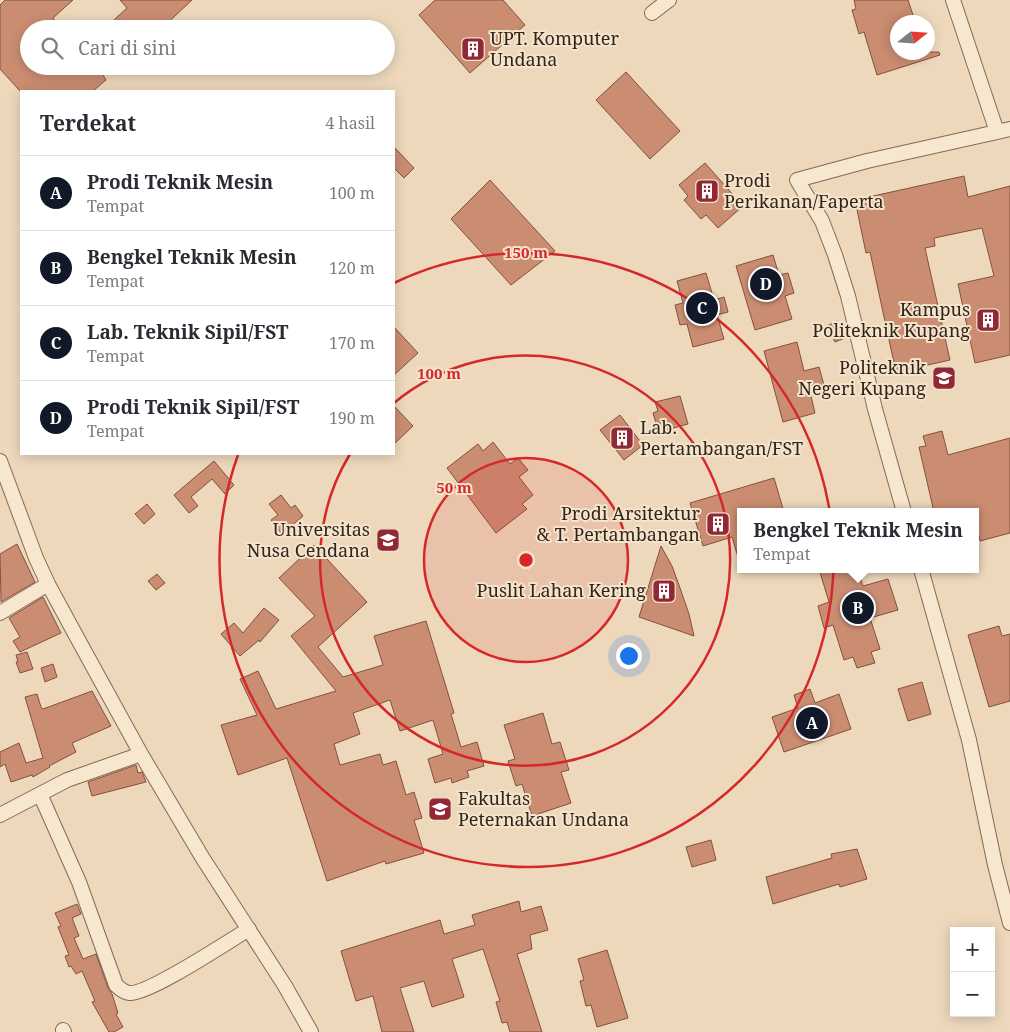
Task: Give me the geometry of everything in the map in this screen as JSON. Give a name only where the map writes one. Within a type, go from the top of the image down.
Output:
[{"type":"street","points":[[652,13],[668,0]]},
{"type":"street","points":[[903,508],[875,409],[848,296],[835,255],[822,221],[797,180],[868,161],[1003,130],[953,0]]},
{"type":"street","points":[[0,461],[36,558],[48,584],[141,754],[202,857],[285,986],[311,1032]]},
{"type":"street","points":[[922,573],[970,740],[995,865],[1010,923]]},
{"type":"street","points":[[0,613],[48,584]]},
{"type":"street","points":[[0,815],[67,780],[141,754]]},
{"type":"street","points":[[40,794],[79,882],[116,985],[122,990],[130,993],[148,988],[249,929]]},
{"type":"building","points":[[5,0],[73,0],[53,18],[55,20],[20,20],[20,75],[103,75],[106,80],[94,90],[20,91],[0,69],[0,5]]},
{"type":"building","points":[[120,0],[192,0],[171,20],[114,20],[127,8]]},
{"type":"building","name":"UPT. Komputer Undana","points":[[435,0],[503,0],[525,25],[470,73],[419,15]]},
{"type":"building","points":[[854,0],[908,0],[913,15],[890,15],[890,60],[924,60],[877,75],[864,32],[859,34],[852,10],[856,9]]},
{"type":"building","points":[[935,52],[939,52],[940,55],[935,57]]},
{"type":"building","points":[[626,72],[680,131],[650,159],[596,100]]},
{"type":"building","points":[[395,148],[414,168],[404,178],[395,169]]},
{"type":"building","name":"Prodi Perikanan/Faperta","points":[[705,163],[743,206],[718,228],[706,215],[701,219],[684,200],[688,196],[679,185]]},
{"type":"building","points":[[964,176],[968,197],[1010,186],[1010,355],[975,363],[958,284],[994,276],[982,228],[934,238],[935,246],[925,248],[950,360],[896,372],[870,252],[866,253],[855,200]]},
{"type":"building","points":[[490,180],[555,251],[511,285],[451,219]]},
{"type":"building","points":[[773,255],[779,275],[788,273],[794,293],[785,296],[792,319],[755,330],[736,266]]},
{"type":"building","points":[[706,273],[714,300],[724,297],[728,312],[717,315],[724,339],[693,347],[687,324],[680,325],[675,305],[683,303],[677,281]]},
{"type":"building","points":[[837,321],[845,338],[835,342],[827,326]]},
{"type":"building","points":[[395,328],[418,353],[395,374]]},
{"type":"building","points":[[797,342],[804,371],[819,367],[824,385],[809,388],[815,413],[783,422],[764,351]]},
{"type":"building","points":[[680,396],[688,424],[663,431],[660,422],[656,423],[653,413],[658,411],[655,402]]},
{"type":"building","points":[[395,407],[413,426],[395,443]]},
{"type":"building","name":"Lab. Pertambangan/FST","points":[[620,415],[643,445],[624,460],[600,430]]},
{"type":"building","points":[[942,431],[948,455],[1010,438],[1010,533],[980,541],[979,508],[933,508],[919,447],[926,446],[923,436]]},
{"type":"building","points":[[493,442],[510,464],[518,458],[528,470],[519,477],[533,495],[522,504],[527,509],[496,533],[447,468],[478,444],[483,451]]},
{"type":"building","points":[[214,461],[234,485],[225,494],[212,479],[191,497],[198,506],[189,513],[174,495]]},
{"type":"building","name":"Prodi Arsitektur & T. Pertambangan","points":[[774,478],[783,508],[737,508],[737,554],[732,537],[703,546],[690,503]]},
{"type":"building","points":[[281,495],[291,508],[295,505],[303,516],[282,534],[271,520],[278,515],[269,504]]},
{"type":"building","points":[[147,504],[155,514],[144,524],[135,514]]},
{"type":"building","points":[[17,544],[35,582],[1,602],[0,554]]},
{"type":"building","points":[[314,545],[367,602],[318,647],[343,677],[383,665],[374,636],[426,621],[454,713],[451,714],[461,747],[477,742],[484,766],[467,771],[469,777],[452,783],[451,778],[435,783],[428,759],[443,754],[433,720],[400,731],[390,700],[353,713],[360,734],[334,744],[340,765],[380,754],[383,765],[396,761],[406,795],[414,792],[422,818],[414,820],[424,853],[386,864],[385,861],[327,881],[287,758],[238,775],[221,725],[257,715],[240,679],[258,671],[276,709],[336,691],[291,636],[315,616],[279,578]]},
{"type":"building","name":"Puslit Lahan Kering","points":[[661,546],[672,566],[679,585],[694,636],[639,617]]},
{"type":"building","points":[[820,573],[858,573],[863,586],[888,579],[898,610],[870,618],[880,649],[871,652],[875,663],[857,668],[853,657],[844,660],[833,625],[824,628],[818,606],[829,602]]},
{"type":"building","points":[[157,574],[165,583],[156,590],[148,581]]},
{"type":"building","points":[[43,597],[61,633],[20,652],[13,641],[20,637],[9,618]]},
{"type":"building","points":[[264,608],[279,620],[260,642],[259,640],[240,656],[221,634],[234,623],[243,633]]},
{"type":"building","points":[[999,626],[1002,636],[1010,634],[1010,701],[989,707],[968,635]]},
{"type":"building","points":[[27,652],[33,669],[20,673],[16,662],[18,662],[16,655]]},
{"type":"building","points":[[53,664],[57,677],[45,682],[41,668]]},
{"type":"building","points":[[922,682],[931,714],[908,721],[898,689]]},
{"type":"building","points":[[810,689],[815,703],[839,694],[851,729],[784,752],[772,717],[798,708],[794,695]]},
{"type":"building","points":[[92,691],[111,726],[72,743],[76,752],[33,777],[32,775],[11,782],[5,764],[0,767],[0,752],[19,743],[26,763],[43,758],[25,697],[37,694],[43,709]]},
{"type":"building","points":[[543,713],[552,744],[560,742],[569,770],[561,772],[571,803],[532,816],[522,784],[516,786],[508,761],[515,759],[504,725]]},
{"type":"building","points":[[136,765],[138,773],[142,772],[146,782],[92,796],[88,782]]},
{"type":"building","points":[[711,840],[716,860],[692,867],[686,847]]},
{"type":"building","points":[[857,849],[867,879],[840,887],[839,884],[773,904],[766,877],[832,858],[831,854]]},
{"type":"building","points":[[519,901],[521,912],[541,906],[548,930],[530,935],[532,949],[517,954],[542,1032],[510,1032],[507,1022],[502,1023],[496,1002],[500,1001],[483,949],[452,959],[464,997],[432,1007],[424,981],[400,988],[414,1032],[382,1032],[373,996],[356,1001],[341,951],[440,920],[444,934],[475,925],[472,915]]},
{"type":"building","points":[[77,904],[81,914],[72,918],[79,936],[74,938],[83,959],[96,954],[112,994],[118,1013],[116,1014],[123,1027],[114,1032],[109,1032],[92,1002],[95,1001],[82,971],[76,974],[71,966],[69,967],[65,956],[69,955],[58,927],[61,926],[55,913]]},
{"type":"building","points":[[607,950],[628,1018],[597,1027],[591,1005],[586,1006],[580,981],[584,980],[578,959]]},
{"type":"place","name":"UPT. Komputer Undana","points":[[473,49]]},
{"type":"place","name":"Prodi Perikanan/Faperta","points":[[707,191]]},
{"type":"place","name":"Prodi Teknik Sipil/FST","points":[[766,284]]},
{"type":"place","name":"Lab. Teknik Sipil/FST","points":[[702,308]]},
{"type":"place","name":"Kampus Politeknik Kupang","points":[[988,320]]},
{"type":"place","name":"Politeknik Negeri Kupang","points":[[944,378]]},
{"type":"place","name":"Lab. Pertambangan/FST","points":[[622,438]]},
{"type":"place","name":"Prodi Arsitektur & T. Pertambangan","points":[[718,524]]},
{"type":"place","name":"Universitas Nusa Cendana","points":[[388,540]]},
{"type":"place","name":"Puslit Lahan Kering","points":[[664,591]]},
{"type":"place","name":"Bengkel Teknik Mesin","points":[[858,608]]},
{"type":"place","name":"Prodi Teknik Mesin","points":[[812,723]]},
{"type":"place","name":"Fakultas Peternakan Undana","points":[[440,809]]}]
